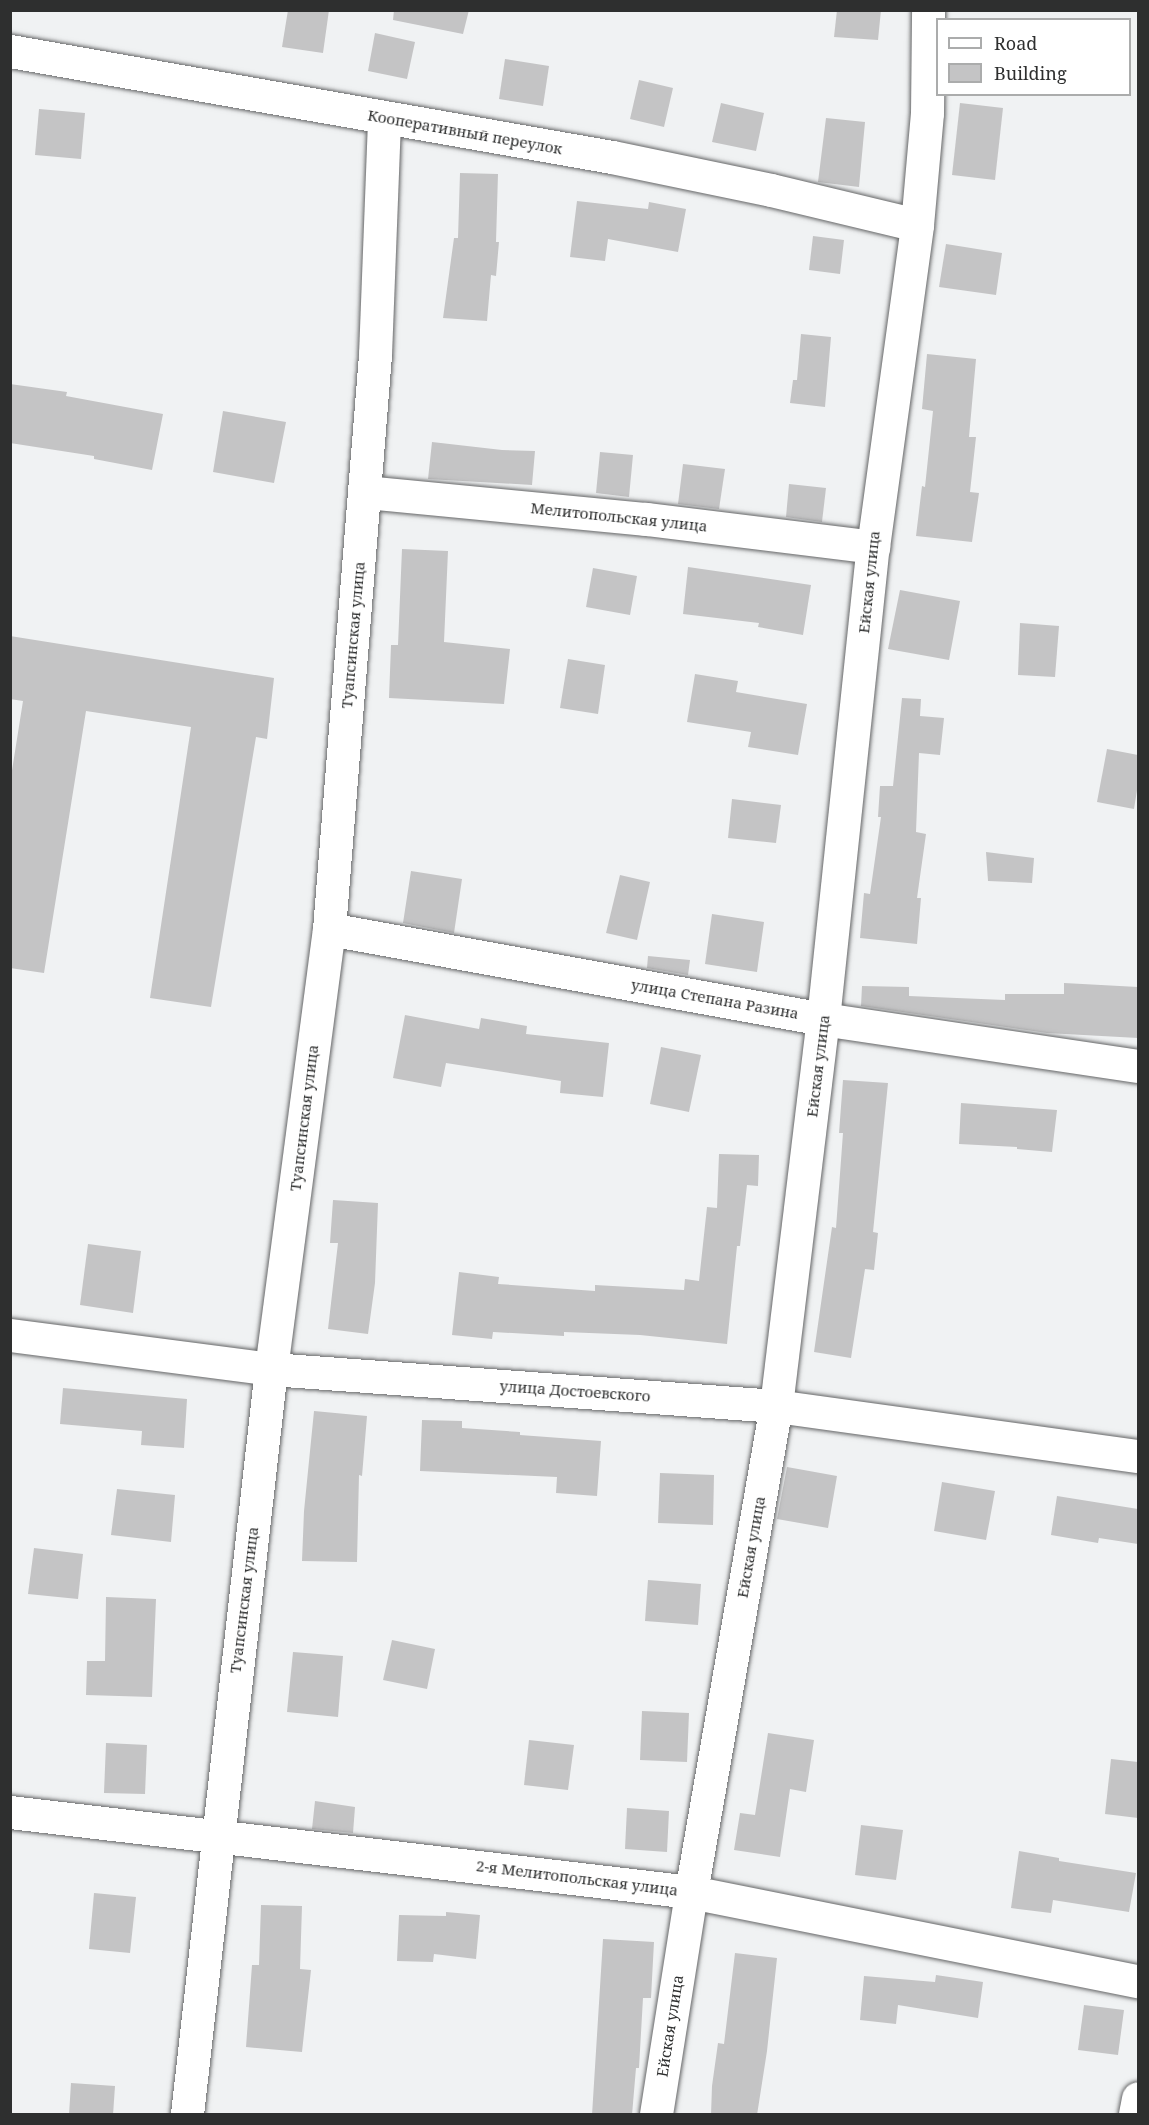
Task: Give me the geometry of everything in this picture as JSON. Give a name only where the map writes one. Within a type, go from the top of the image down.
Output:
[{"type":"street","name":"Ейская улица","points":[[657,2115],[691,1892],[776,1406],[823,1019],[873,547],[917,225],[927,113],[928,10]]},
{"type":"street","name":"Кооперативный переулок","points":[[10,51],[612,157],[771,190],[917,225]]},
{"type":"street","name":"Туапсинская улица","points":[[187,2115],[271,1369],[329,929],[375,355],[384,118]]},
{"type":"street","name":"Мелитопольская улица","points":[[365,492],[646,519],[873,547]]},
{"type":"street","name":"улица Степана Разина","points":[[329,929],[823,1019],[1138,1066]]},
{"type":"street","name":"улица Достоевского","points":[[10,1335],[271,1369],[776,1406],[1138,1456]]},
{"type":"street","name":"2-я Мелитопольская улица","points":[[10,1812],[691,1892],[1138,1981]]},
{"type":"street","points":[[1136,2115],[1138,2098]]},
{"type":"building","points":[[288,10],[329,10],[323,53],[282,47]]},
{"type":"building","points":[[394,10],[469,10],[463,34],[393,20]]},
{"type":"building","points":[[837,10],[881,10],[878,40],[834,37]]},
{"type":"building","points":[[375,33],[415,42],[407,79],[368,71]]},
{"type":"building","points":[[505,59],[549,66],[543,106],[499,99]]},
{"type":"building","points":[[639,80],[673,88],[664,127],[630,119]]},
{"type":"building","points":[[721,103],[764,113],[756,151],[712,142]]},
{"type":"building","points":[[960,103],[1003,108],[995,180],[952,175]]},
{"type":"building","points":[[39,109],[85,113],[81,159],[35,155]]},
{"type":"building","points":[[826,118],[865,122],[859,187],[818,182]]},
{"type":"building","points":[[460,173],[498,174],[496,242],[499,242],[496,276],[491,275],[487,321],[443,318],[454,238],[458,238]]},
{"type":"building","points":[[577,201],[648,209],[649,202],[686,209],[678,252],[608,239],[605,261],[570,257]]},
{"type":"building","points":[[813,236],[844,240],[840,274],[809,270]]},
{"type":"building","points":[[946,244],[1002,253],[996,295],[939,287]]},
{"type":"building","points":[[801,334],[831,337],[825,407],[790,403],[793,380],[797,380]]},
{"type":"building","points":[[927,354],[976,359],[969,437],[976,437],[970,492],[979,493],[972,542],[916,536],[922,486],[925,487],[933,411],[922,409]]},
{"type":"building","points":[[10,384],[67,392],[66,396],[163,414],[152,470],[94,459],[94,456],[10,443]]},
{"type":"building","points":[[223,411],[286,422],[274,483],[213,472]]},
{"type":"building","points":[[432,442],[502,450],[535,451],[532,485],[428,479]]},
{"type":"building","points":[[600,452],[633,455],[629,497],[596,493]]},
{"type":"building","points":[[683,464],[725,469],[719,509],[678,504]]},
{"type":"building","points":[[789,484],[826,488],[822,522],[786,517]]},
{"type":"building","points":[[402,549],[448,551],[444,642],[510,649],[504,704],[389,698],[391,645],[398,645]]},
{"type":"building","points":[[688,567],[811,585],[803,635],[758,627],[759,623],[683,614]]},
{"type":"building","points":[[593,568],[637,576],[630,615],[586,607]]},
{"type":"building","points":[[900,590],[960,601],[949,660],[888,649]]},
{"type":"building","points":[[1020,623],[1059,626],[1055,677],[1018,675]]},
{"type":"building","points":[[10,636],[274,678],[267,739],[256,737],[211,1007],[150,998],[191,727],[86,711],[44,973],[10,968],[10,783],[23,701],[10,699]]},
{"type":"building","points":[[568,659],[605,665],[598,714],[560,708]]},
{"type":"building","points":[[695,674],[738,681],[736,692],[807,704],[798,755],[748,747],[751,732],[687,722]]},
{"type":"building","points":[[902,698],[921,699],[920,716],[944,718],[940,755],[919,753],[916,832],[926,834],[917,898],[921,898],[917,944],[860,938],[864,893],[870,894],[881,817],[878,817],[880,786],[893,786]]},
{"type":"building","points":[[1107,749],[1138,755],[1138,784],[1134,809],[1097,802]]},
{"type":"building","points":[[732,799],[781,805],[776,843],[728,838]]},
{"type":"building","points":[[986,852],[1034,858],[1032,883],[988,881]]},
{"type":"building","points":[[411,871],[462,879],[454,933],[403,923]]},
{"type":"building","points":[[620,875],[650,882],[637,940],[606,933]]},
{"type":"building","points":[[712,914],[764,922],[757,972],[705,964]]},
{"type":"building","points":[[648,956],[690,960],[688,975],[647,968]]},
{"type":"building","points":[[1064,983],[1138,987],[1138,1038],[1047,1033],[861,1006],[862,986],[909,987],[909,996],[1005,1000],[1005,994],[1064,994]]},
{"type":"building","points":[[405,1015],[479,1029],[481,1018],[527,1026],[526,1034],[609,1043],[603,1097],[560,1093],[561,1081],[446,1063],[441,1087],[393,1078]]},
{"type":"building","points":[[661,1047],[701,1055],[689,1112],[650,1104]]},
{"type":"building","points":[[843,1080],[888,1083],[873,1232],[878,1233],[874,1270],[865,1269],[851,1358],[814,1352],[832,1227],[836,1228],[843,1133],[839,1133]]},
{"type":"building","points":[[961,1103],[1057,1110],[1052,1152],[1017,1149],[1017,1147],[959,1144]]},
{"type":"building","points":[[719,1154],[759,1155],[758,1186],[747,1185],[740,1246],[737,1246],[727,1344],[640,1335],[564,1332],[564,1336],[493,1332],[492,1339],[452,1335],[459,1272],[499,1277],[498,1284],[595,1291],[595,1285],[684,1290],[685,1279],[699,1281],[707,1207],[717,1208]]},
{"type":"building","points":[[333,1200],[378,1203],[375,1283],[368,1334],[328,1329],[338,1243],[330,1243]]},
{"type":"building","points":[[88,1244],[141,1251],[133,1313],[80,1305]]},
{"type":"building","points":[[63,1388],[187,1399],[184,1448],[141,1445],[142,1431],[60,1424]]},
{"type":"building","points":[[314,1411],[367,1416],[362,1476],[359,1475],[357,1562],[302,1561],[304,1511]]},
{"type":"building","points":[[422,1420],[462,1421],[462,1428],[601,1441],[597,1496],[556,1493],[557,1477],[420,1471]]},
{"type":"building","points":[[787,1467],[837,1476],[828,1528],[777,1519]]},
{"type":"building","points":[[660,1473],[714,1475],[713,1525],[658,1523]]},
{"type":"building","points":[[942,1482],[995,1491],[986,1540],[934,1531]]},
{"type":"building","points":[[117,1489],[175,1495],[171,1542],[111,1535]]},
{"type":"building","points":[[1057,1496],[1138,1509],[1138,1544],[1099,1538],[1098,1543],[1051,1535]]},
{"type":"building","points":[[34,1548],[83,1554],[78,1599],[28,1594]]},
{"type":"building","points":[[648,1580],[701,1584],[698,1625],[645,1621]]},
{"type":"building","points":[[106,1597],[156,1599],[152,1697],[86,1695],[87,1661],[105,1661]]},
{"type":"building","points":[[392,1640],[435,1649],[427,1689],[383,1680]]},
{"type":"building","points":[[293,1652],[343,1656],[338,1717],[287,1712]]},
{"type":"building","points":[[642,1711],[689,1713],[687,1762],[640,1760]]},
{"type":"building","points":[[768,1733],[814,1740],[806,1792],[790,1789],[780,1857],[734,1850],[740,1813],[755,1815]]},
{"type":"building","points":[[529,1740],[574,1745],[568,1790],[524,1785]]},
{"type":"building","points":[[106,1743],[147,1745],[145,1794],[104,1793]]},
{"type":"building","points":[[1111,1759],[1138,1762],[1138,1818],[1105,1814]]},
{"type":"building","points":[[315,1801],[355,1807],[353,1833],[312,1829]]},
{"type":"building","points":[[627,1808],[669,1811],[667,1852],[625,1849]]},
{"type":"building","points":[[861,1825],[903,1830],[896,1880],[855,1875]]},
{"type":"building","points":[[1019,1851],[1059,1858],[1059,1861],[1136,1873],[1129,1912],[1053,1900],[1051,1913],[1011,1908]]},
{"type":"building","points":[[94,1893],[136,1897],[130,1953],[89,1949]]},
{"type":"building","points":[[261,1905],[302,1906],[300,1969],[311,1970],[302,2052],[246,2047],[252,1965],[259,1965]]},
{"type":"building","points":[[446,1912],[480,1915],[476,1959],[434,1954],[433,1962],[397,1961],[399,1915],[446,1916]]},
{"type":"building","points":[[603,1939],[654,1942],[651,1998],[643,1998],[639,2068],[636,2068],[632,2115],[592,2115]]},
{"type":"building","points":[[735,1953],[777,1958],[767,2051],[757,2115],[711,2115],[712,2086],[718,2043],[724,2044]]},
{"type":"building","points":[[936,1975],[983,1982],[978,2018],[898,2005],[896,2024],[860,2020],[864,1976],[935,1982]]},
{"type":"building","points":[[1084,2005],[1124,2010],[1118,2055],[1078,2050]]},
{"type":"building","points":[[71,2083],[115,2086],[113,2115],[69,2115]]}]
